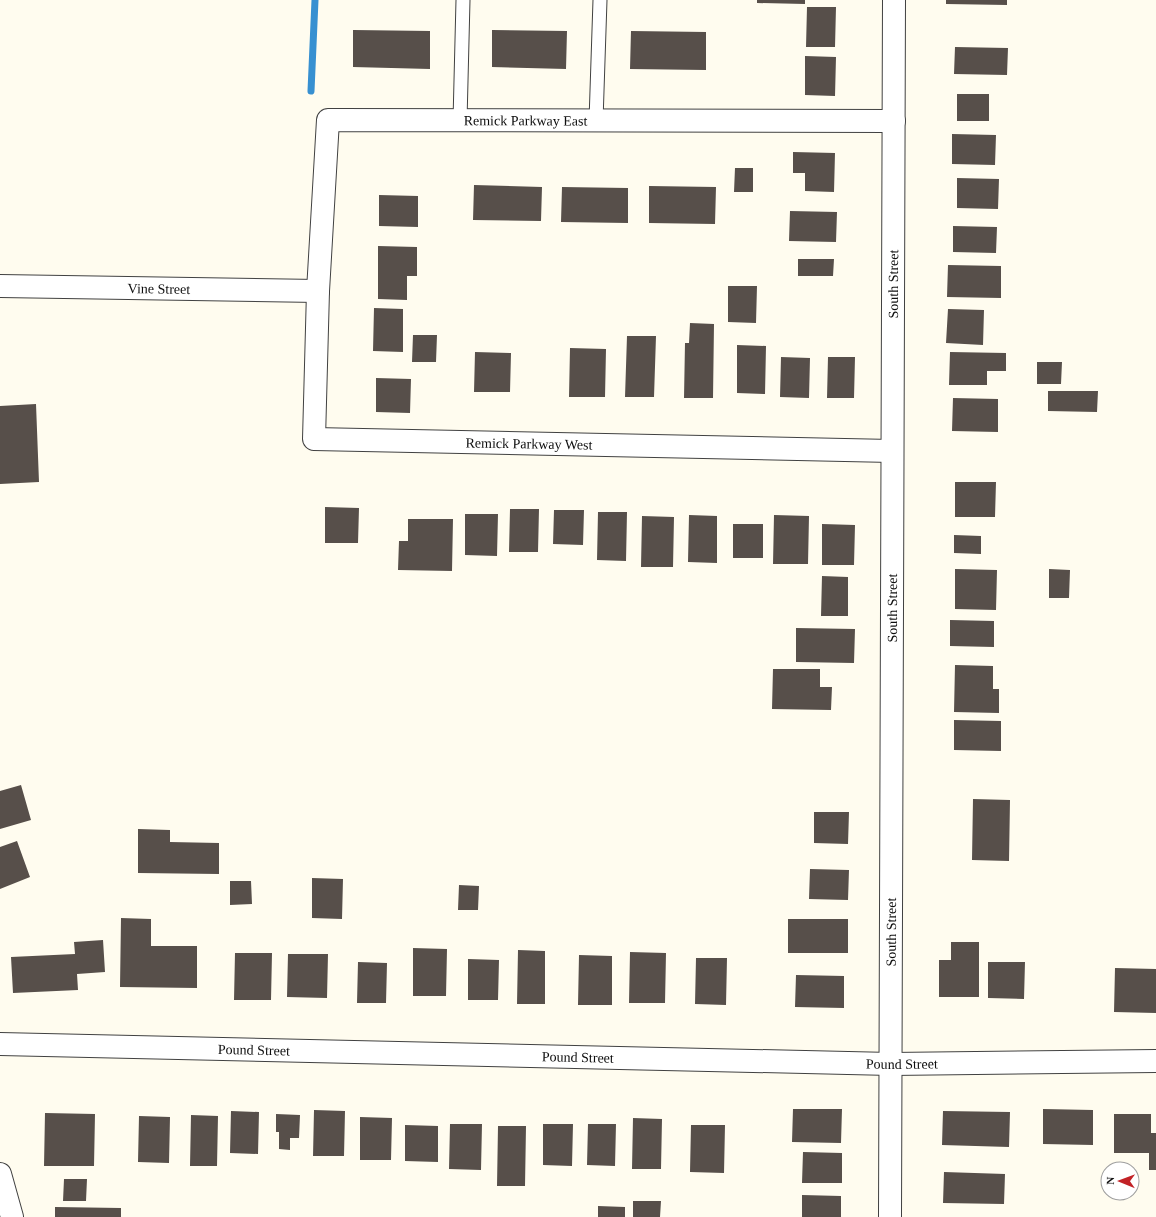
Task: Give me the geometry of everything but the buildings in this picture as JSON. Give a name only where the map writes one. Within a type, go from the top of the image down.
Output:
[{"type":"street","name":"South Street","points":[[890,1217],[894,0]]},
{"type":"street","name":"Remick Parkway East","points":[[318,291],[328,120],[894,121]]},
{"type":"street","name":"Vine Street","points":[[0,286],[318,291]]},
{"type":"street","name":"Remick Parkway West","points":[[318,291],[314,439],[892,451]]},
{"type":"street","name":"Pound Street","points":[[0,1044],[891,1064],[1156,1061]]},
{"type":"street","points":[[0,1174],[12,1217]]},
{"type":"lane","points":[[460,121],[463,0]]},
{"type":"lane","points":[[596,121],[600,0]]},
{"type":"waterway","points":[[311,91],[315,0]]}]
